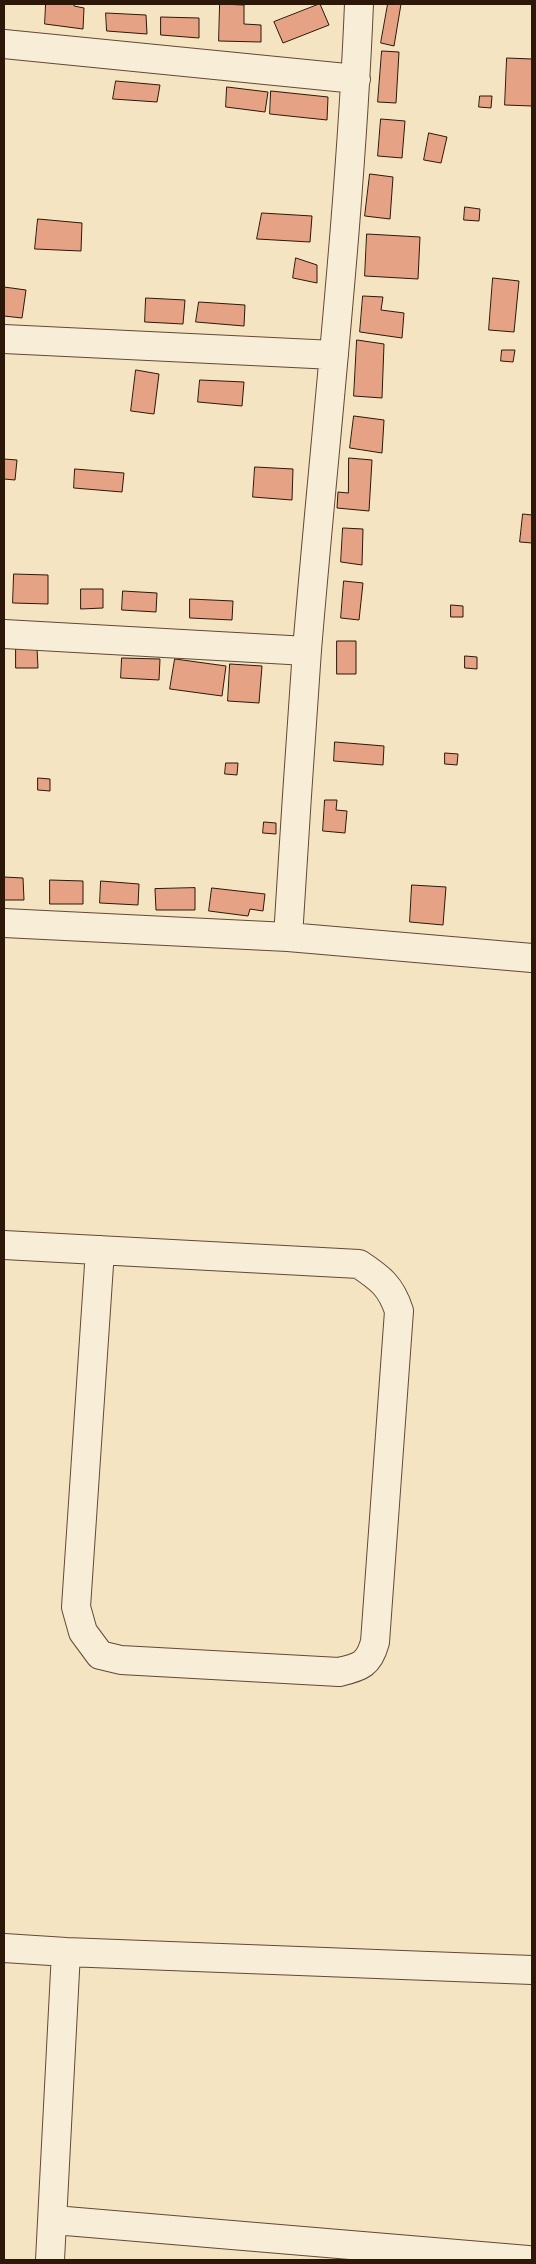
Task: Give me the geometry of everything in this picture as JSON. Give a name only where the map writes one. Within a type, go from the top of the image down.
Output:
[{"type":"street","points":[[288,937],[307,651],[334,354],[356,79],[359,4]]},
{"type":"street","points":[[4,44],[356,79]]},
{"type":"street","points":[[4,339],[334,354]]},
{"type":"street","points":[[4,634],[307,651]]},
{"type":"street","points":[[4,923],[288,937],[532,958]]},
{"type":"street","points":[[4,1245],[100,1250],[359,1264],[383,1280],[395,1297],[399,1311],[375,1642],[371,1657],[357,1668],[339,1672],[121,1660],[100,1655],[83,1632],[76,1607],[100,1250]]},
{"type":"street","points":[[4,1948],[532,1970]]},
{"type":"street","points":[[50,2260],[54,2220],[66,1952]]},
{"type":"street","points":[[54,2220],[343,2252],[528,2260]]},
{"type":"building","points":[[46,4],[74,4],[74,6],[84,8],[83,29],[45,24]]},
{"type":"building","points":[[220,4],[244,5],[244,24],[261,25],[261,42],[219,41]]},
{"type":"building","points":[[320,4],[329,25],[283,43],[274,22]]},
{"type":"building","points":[[388,4],[401,4],[394,46],[381,43]]},
{"type":"building","points":[[106,13],[146,15],[147,34],[107,31]]},
{"type":"building","points":[[161,17],[199,18],[199,38],[161,35]]},
{"type":"building","points":[[382,51],[399,52],[396,103],[378,102]]},
{"type":"building","points":[[507,58],[532,59],[532,106],[505,105]]},
{"type":"building","points":[[116,81],[160,85],[157,102],[113,99]]},
{"type":"building","points":[[227,87],[268,92],[265,112],[226,107]]},
{"type":"building","points":[[271,91],[328,97],[327,120],[270,114]]},
{"type":"building","points":[[480,96],[492,96],[491,108],[479,107]]},
{"type":"building","points":[[381,119],[405,121],[402,158],[378,156]]},
{"type":"building","points":[[429,133],[447,137],[441,163],[424,160]]},
{"type":"building","points":[[370,174],[393,177],[390,219],[365,216]]},
{"type":"building","points":[[465,207],[480,209],[479,221],[464,220]]},
{"type":"building","points":[[262,213],[312,216],[310,242],[257,239]]},
{"type":"building","points":[[38,219],[82,223],[81,251],[35,249]]},
{"type":"building","points":[[367,234],[420,237],[418,279],[365,276]]},
{"type":"building","points":[[296,258],[317,265],[317,283],[293,278]]},
{"type":"building","points":[[493,278],[519,281],[514,332],[489,330]]},
{"type":"building","points":[[4,287],[26,290],[22,318],[4,316]]},
{"type":"building","points":[[363,296],[383,297],[381,310],[404,313],[402,338],[360,332]]},
{"type":"building","points":[[146,298],[185,300],[183,324],[145,322]]},
{"type":"building","points":[[199,302],[245,305],[244,326],[196,322]]},
{"type":"building","points":[[357,340],[384,344],[382,398],[354,396]]},
{"type":"building","points":[[502,350],[515,350],[513,362],[501,361]]},
{"type":"building","points":[[136,370],[159,374],[154,414],[131,411]]},
{"type":"building","points":[[200,380],[244,382],[242,406],[198,402]]},
{"type":"building","points":[[354,416],[384,420],[382,453],[350,448]]},
{"type":"building","points":[[349,458],[372,460],[369,511],[337,508],[338,492],[348,493]]},
{"type":"building","points":[[4,459],[17,460],[15,480],[4,479]]},
{"type":"building","points":[[255,467],[293,469],[292,500],[253,497]]},
{"type":"building","points":[[75,469],[124,473],[122,492],[74,488]]},
{"type":"building","points":[[523,514],[532,515],[532,543],[520,542]]},
{"type":"building","points":[[343,528],[363,529],[362,565],[341,562]]},
{"type":"building","points":[[14,574],[48,575],[48,604],[13,603]]},
{"type":"building","points":[[344,581],[363,583],[359,620],[341,618]]},
{"type":"building","points":[[81,589],[103,589],[103,608],[81,609]]},
{"type":"building","points":[[123,591],[157,593],[156,612],[122,610]]},
{"type":"building","points":[[190,599],[233,601],[232,620],[190,618]]},
{"type":"building","points":[[451,605],[463,606],[463,617],[451,617]]},
{"type":"building","points":[[337,641],[356,641],[356,674],[337,674]]},
{"type":"building","points":[[16,648],[37,648],[38,668],[16,668]]},
{"type":"building","points":[[465,656],[477,657],[477,669],[465,668]]},
{"type":"building","points":[[122,658],[160,659],[159,680],[121,678]]},
{"type":"building","points":[[175,659],[226,666],[222,696],[170,689]]},
{"type":"building","points":[[230,664],[262,666],[259,703],[228,701]]},
{"type":"building","points":[[335,742],[384,746],[383,765],[334,761]]},
{"type":"building","points":[[445,753],[458,754],[457,765],[445,764]]},
{"type":"building","points":[[226,763],[238,763],[237,775],[225,774]]},
{"type":"building","points":[[38,778],[50,779],[50,791],[38,790]]},
{"type":"building","points":[[325,800],[337,800],[336,810],[347,811],[345,833],[323,831]]},
{"type":"building","points":[[264,822],[276,823],[276,834],[263,833]]},
{"type":"building","points":[[4,877],[23,878],[24,900],[4,900]]},
{"type":"building","points":[[50,880],[83,881],[83,904],[50,904]]},
{"type":"building","points":[[101,881],[139,884],[138,905],[100,903]]},
{"type":"building","points":[[412,885],[446,887],[443,925],[410,922]]},
{"type":"building","points":[[195,888],[195,910],[156,910],[155,889]]},
{"type":"building","points":[[212,888],[265,894],[263,911],[250,909],[248,916],[209,911]]}]
